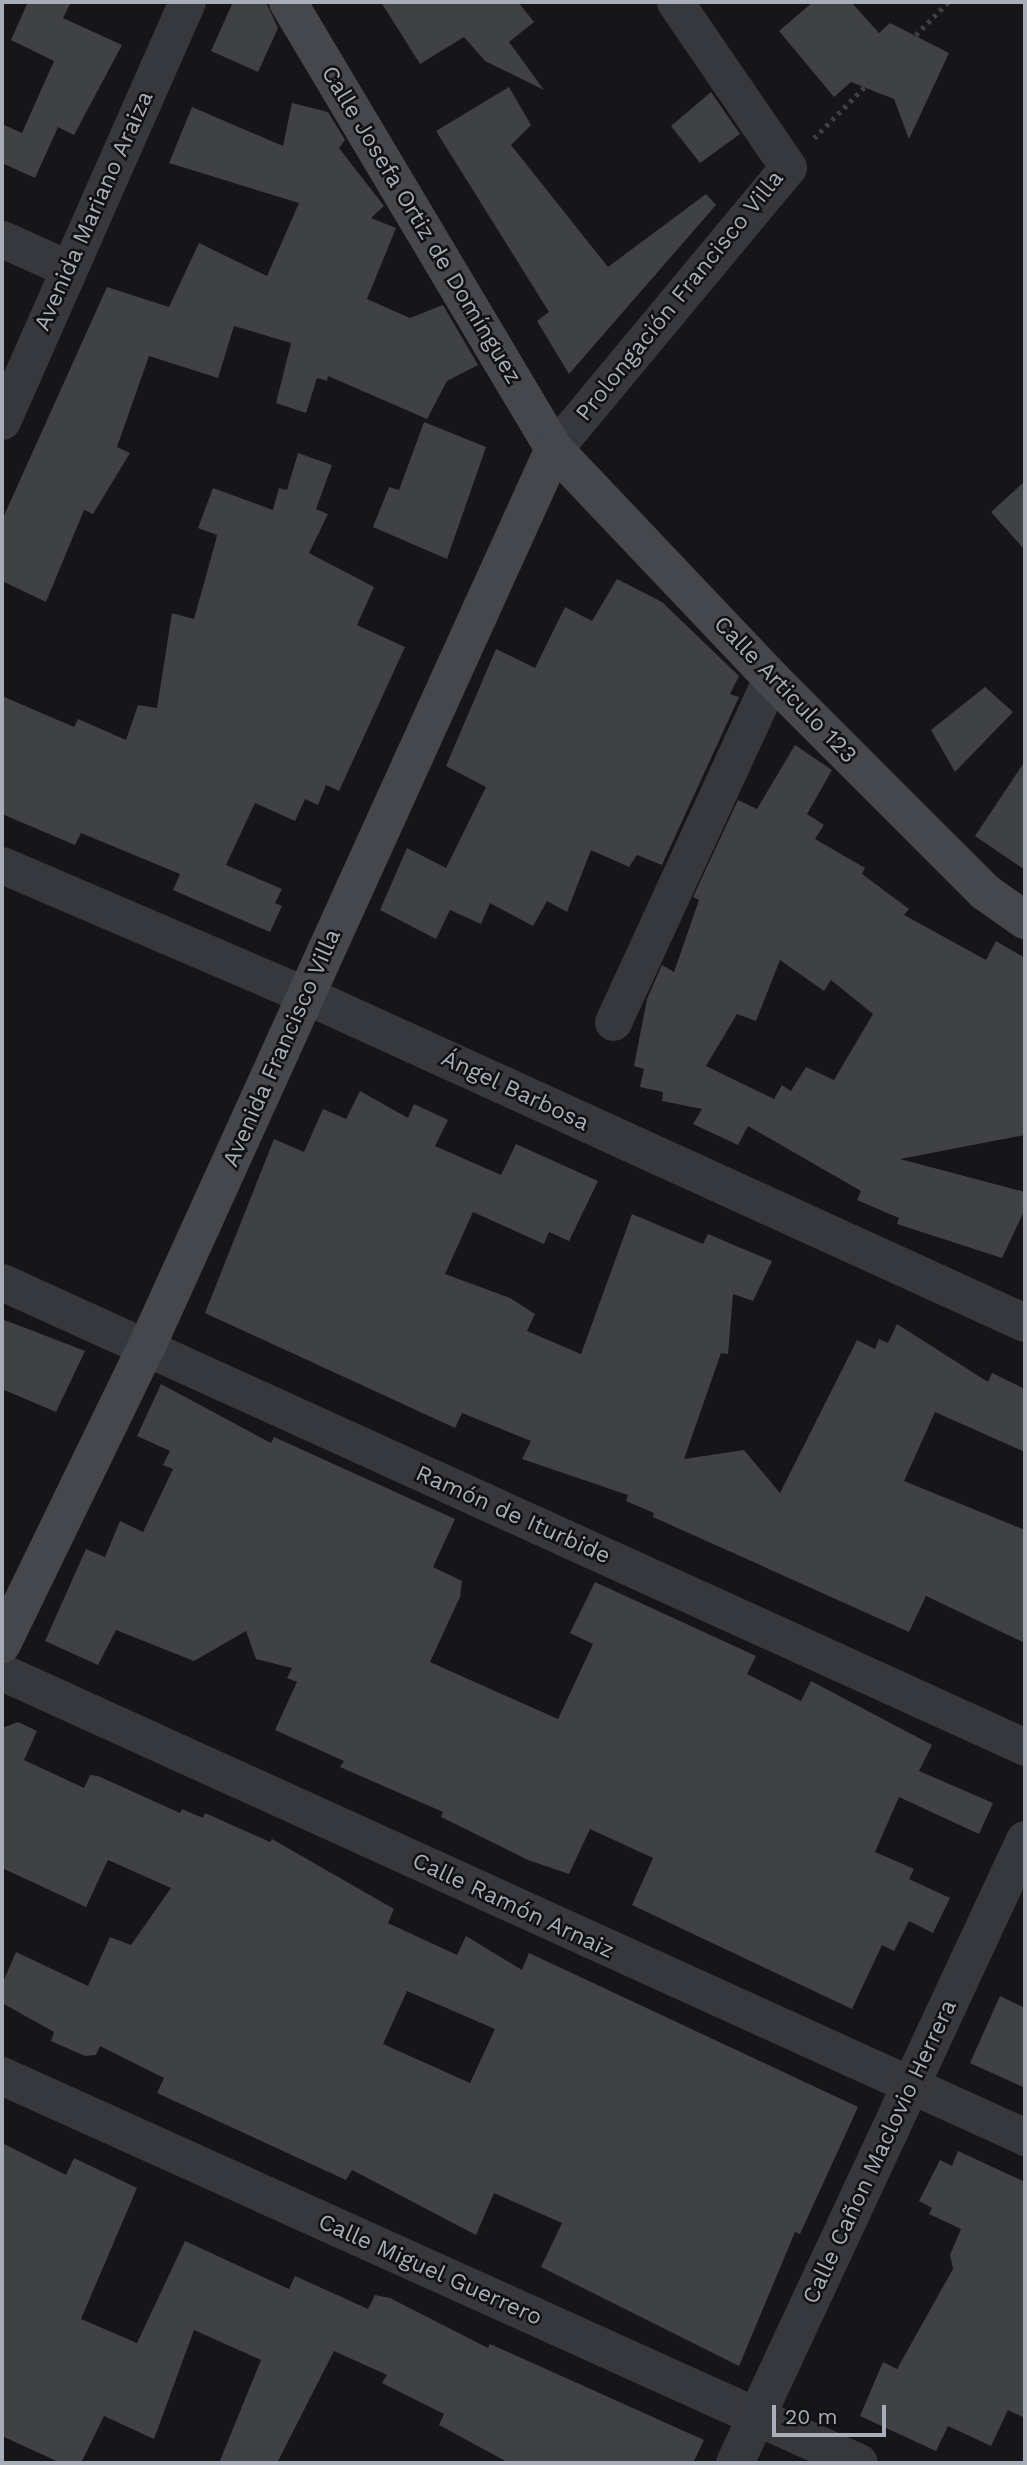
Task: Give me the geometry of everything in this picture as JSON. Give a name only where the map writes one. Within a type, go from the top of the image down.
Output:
[{"type":"main road","name":"Calle Josefa Ortiz de Domínguez","points":[[288,2],[554,449]]},
{"type":"main road","name":"Calle Articulo 123","points":[[554,449],[771,678],[985,891],[1025,920]]},
{"type":"main road","name":"Avenida Francisco Villa","points":[[2,1644],[146,1348],[554,449]]},
{"type":"street","name":"Avenida Mariano Araiza","points":[[2,421],[187,2]]},
{"type":"street","name":"Prolongación Francisco Villa","points":[[554,449],[788,167],[675,2]]},
{"type":"street","points":[[2,239],[69,268]]},
{"type":"street","points":[[613,1022],[771,678]]},
{"type":"street","name":"Ángel Barbosa","points":[[2,865],[305,995],[1025,1323]]},
{"type":"street","name":"Ramón de Iturbide","points":[[2,1282],[1025,1747]]},
{"type":"street","name":"Calle Ramón Arnaiz","points":[[2,1672],[1025,2137]]},
{"type":"street","name":"Calle Cañon Maclovio Herrera","points":[[734,2463],[1025,1840]]},
{"type":"street","name":"Calle Miguel Guerrero","points":[[2,2076],[859,2463]]},
{"type":"path","points":[[788,167],[948,2]]},
{"type":"building","points":[[28,2],[71,2],[63,18],[122,45],[74,135],[58,127],[35,178],[2,163],[2,124],[22,133],[54,61],[11,40]]},
{"type":"building","points":[[233,2],[266,2],[278,28],[258,72],[211,51]]},
{"type":"building","points":[[381,2],[518,2],[534,22],[509,42],[544,90],[485,61],[464,37],[420,64]]},
{"type":"building","points":[[813,2],[851,2],[879,33],[890,23],[949,53],[909,139],[894,99],[851,82],[834,97],[779,31]]},
{"type":"building","points":[[509,87],[531,125],[511,145],[608,267],[706,194],[716,205],[569,374],[537,321],[549,312],[436,131]]},
{"type":"building","points":[[711,92],[740,134],[700,163],[671,126]]},
{"type":"building","points":[[292,103],[328,112],[345,140],[339,148],[384,206],[371,218],[396,228],[367,299],[410,318],[443,305],[478,365],[447,381],[427,419],[328,376],[327,381],[317,378],[306,413],[276,403],[291,343],[234,326],[218,378],[149,356],[117,447],[130,453],[93,514],[84,510],[46,602],[2,581],[2,520],[107,287],[169,307],[199,243],[267,276],[299,203],[169,163],[192,107],[283,146]]},
{"type":"building","points":[[424,422],[486,447],[447,559],[373,527],[389,487],[399,490]]},
{"type":"building","points":[[298,453],[332,465],[316,509],[328,514],[309,553],[374,587],[357,625],[405,647],[339,791],[326,785],[318,805],[305,799],[295,821],[255,803],[226,865],[282,889],[275,903],[282,906],[270,932],[173,890],[180,874],[81,833],[75,845],[2,814],[2,696],[74,727],[78,719],[126,740],[138,705],[157,708],[172,613],[194,619],[217,535],[198,528],[213,488],[273,510],[279,488],[287,490]]},
{"type":"building","points":[[1025,481],[1025,550],[991,512]]},
{"type":"building","points":[[617,579],[662,602],[739,676],[730,694],[739,697],[662,865],[637,855],[629,867],[591,850],[567,912],[547,901],[533,926],[490,903],[481,924],[450,910],[436,939],[380,910],[407,848],[446,868],[486,787],[446,766],[496,649],[535,668],[565,607],[592,621]]},
{"type":"building","points":[[985,687],[1013,712],[955,772],[931,730]]},
{"type":"building","points":[[795,745],[832,770],[807,814],[824,825],[815,839],[865,868],[862,874],[909,909],[904,915],[986,960],[996,941],[1025,958],[1025,1135],[900,1159],[1025,1192],[1025,1209],[1002,1258],[897,1224],[899,1218],[857,1200],[861,1191],[748,1126],[738,1145],[693,1124],[702,1109],[662,1101],[663,1092],[640,1087],[644,1069],[634,1066],[647,999],[662,965],[674,972],[699,900],[693,897],[738,800],[757,809]],"holes":[[[780,960],[824,991],[831,980],[873,1014],[834,1080],[806,1067],[791,1091],[782,1085],[774,1099],[706,1066],[737,1014],[756,1021]]]},
{"type":"building","points":[[1025,761],[1025,870],[975,836]]},
{"type":"building","points":[[360,1091],[408,1118],[414,1104],[448,1120],[435,1146],[501,1175],[516,1144],[598,1181],[569,1241],[549,1232],[544,1244],[473,1212],[445,1274],[510,1298],[535,1314],[527,1331],[581,1354],[632,1214],[703,1244],[708,1234],[772,1261],[753,1301],[733,1294],[728,1354],[721,1353],[684,1459],[744,1450],[780,1493],[857,1340],[875,1349],[879,1339],[888,1343],[897,1324],[988,1382],[992,1373],[1025,1389],[1025,1452],[935,1412],[904,1481],[1025,1530],[1025,1643],[926,1596],[909,1632],[653,1517],[654,1513],[626,1501],[628,1495],[522,1459],[531,1441],[462,1413],[455,1428],[205,1313],[274,1139],[304,1152],[323,1109],[346,1119]]},
{"type":"building","points":[[2,1319],[85,1351],[56,1412],[2,1389]]},
{"type":"building","points":[[161,1384],[271,1443],[274,1437],[455,1519],[433,1567],[462,1581],[460,1597],[430,1662],[558,1719],[593,1644],[570,1633],[595,1582],[756,1656],[747,1674],[801,1701],[811,1681],[932,1745],[919,1771],[993,1803],[979,1834],[899,1797],[875,1852],[914,1869],[909,1879],[950,1898],[933,1933],[909,1921],[894,1951],[882,1945],[852,2009],[632,1905],[653,1858],[590,1829],[569,1874],[528,1860],[441,1817],[443,1812],[340,1767],[344,1761],[275,1730],[297,1682],[287,1678],[292,1668],[256,1659],[246,1631],[194,1661],[116,1630],[98,1665],[45,1641],[86,1549],[105,1557],[120,1521],[143,1532],[173,1469],[163,1465],[170,1451],[137,1436]]},
{"type":"building","points":[[18,1722],[37,1731],[24,1760],[84,1788],[90,1775],[98,1776],[180,1813],[182,1809],[203,1818],[205,1813],[270,1842],[272,1839],[394,1909],[388,1923],[457,1955],[466,1936],[522,1970],[529,1953],[858,2107],[800,2234],[795,2232],[739,2366],[541,2267],[562,2223],[494,2193],[476,2235],[352,2170],[346,2180],[157,2093],[164,2078],[100,2046],[96,2055],[85,2056],[51,2041],[54,2032],[2,2003],[2,1984],[16,1952],[88,1986],[110,1937],[131,1945],[171,1888],[108,1860],[86,1907],[2,1868],[2,1728]],"holes":[[[407,1991],[495,2029],[470,2083],[383,2044]]]},
{"type":"building","points":[[1000,1996],[1025,2008],[1025,2088],[970,2063]]},
{"type":"building","points":[[2,2143],[66,2175],[74,2158],[137,2188],[81,2319],[137,2343],[185,2241],[289,2289],[295,2276],[368,2309],[375,2295],[390,2298],[488,2348],[490,2344],[704,2440],[693,2463],[509,2463],[439,2425],[444,2414],[382,2383],[387,2375],[334,2351],[277,2463],[219,2463],[261,2360],[194,2330],[154,2439],[104,2416],[81,2463],[61,2463],[2,2436]]},
{"type":"building","points":[[958,2151],[1025,2182],[1025,2418],[1008,2410],[991,2446],[948,2426],[936,2451],[860,2416],[883,2362],[897,2369],[953,2269],[950,2255],[961,2229],[929,2214],[932,2208],[919,2201],[940,2160],[952,2166]]}]
